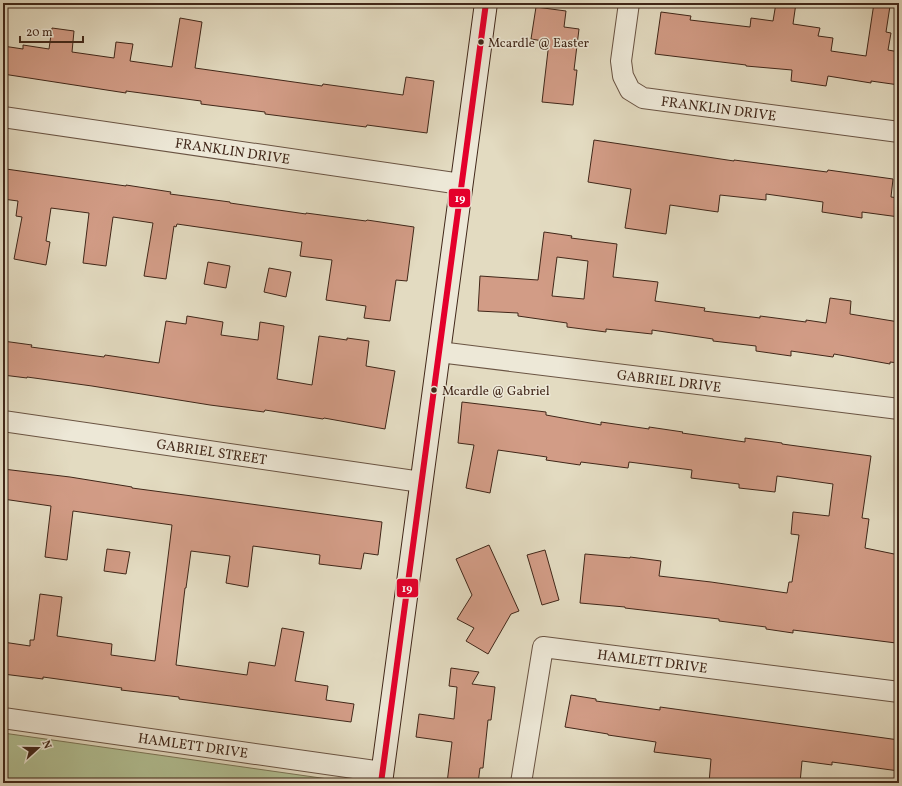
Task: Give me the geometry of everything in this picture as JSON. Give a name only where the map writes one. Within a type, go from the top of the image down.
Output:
[{"type":"main road","points":[[382,777],[486,3]]},
{"type":"street","name":"FRANKLIN DRIVE","points":[[629,3],[621,62],[623,76],[630,90],[643,98],[899,132]]},
{"type":"street","name":"FRANKLIN DRIVE","points":[[3,117],[461,184]]},
{"type":"street","name":"GABRIEL DRIVE","points":[[439,352],[899,409]]},
{"type":"street","name":"GABRIEL STREET","points":[[3,420],[421,482]]},
{"type":"street","name":"HAMLETT DRIVE","points":[[521,783],[543,647],[899,692]]},
{"type":"street","name":"HAMLETT DRIVE","points":[[3,718],[382,777]]},
{"type":"green space","points":[[3,733],[342,781],[342,783],[3,783]]},
{"type":"building","points":[[776,3],[796,3],[793,24],[820,28],[818,36],[833,38],[831,51],[866,56],[874,3],[890,6],[886,32],[891,33],[888,50],[899,52],[899,85],[871,81],[871,83],[828,76],[826,86],[791,81],[792,70],[746,66],[655,54],[661,12],[691,16],[690,20],[750,27],[751,18],[773,21]]},
{"type":"building","points":[[536,7],[566,11],[564,27],[579,29],[574,70],[577,70],[573,105],[542,102],[549,42],[531,39]]},
{"type":"building","points":[[180,18],[202,22],[195,68],[322,86],[323,84],[403,95],[406,77],[434,81],[427,133],[265,114],[265,112],[201,104],[201,101],[126,91],[126,93],[3,74],[3,46],[23,49],[23,45],[49,49],[52,28],[74,31],[72,52],[114,58],[116,42],[133,44],[130,61],[172,67]]},
{"type":"building","points":[[594,140],[734,161],[827,172],[828,170],[893,179],[891,197],[899,198],[899,217],[862,212],[862,218],[822,212],[823,202],[766,194],[766,200],[720,195],[718,212],[670,205],[666,234],[625,228],[631,189],[588,182]]},
{"type":"building","points":[[6,169],[126,185],[171,192],[170,194],[306,214],[367,220],[414,227],[407,281],[396,280],[390,321],[364,318],[366,306],[326,300],[332,260],[300,256],[302,242],[177,224],[176,227],[174,226],[166,279],[144,276],[153,223],[113,217],[106,266],[83,263],[89,213],[51,208],[46,241],[50,242],[46,265],[14,259],[22,217],[16,216],[18,201],[3,199]]},
{"type":"building","points":[[544,232],[572,236],[571,238],[617,244],[613,277],[658,282],[655,301],[705,308],[704,311],[760,318],[760,316],[826,323],[830,298],[851,301],[850,314],[899,322],[899,363],[890,362],[890,364],[834,354],[833,357],[791,351],[791,356],[756,351],[756,346],[713,341],[713,339],[652,330],[652,334],[606,329],[606,332],[567,327],[567,323],[518,316],[518,313],[478,311],[480,276],[538,280]],"holes":[[[557,257],[588,261],[584,299],[552,296]]]},
{"type":"building","points":[[208,262],[230,266],[226,288],[204,284]]},
{"type":"building","points":[[269,268],[291,272],[286,297],[264,292]]},
{"type":"building","points":[[187,316],[223,322],[221,335],[258,340],[260,322],[284,326],[277,379],[312,385],[319,336],[369,341],[366,366],[395,371],[385,429],[324,418],[265,410],[264,412],[210,405],[92,386],[3,375],[3,341],[32,345],[31,347],[104,357],[105,355],[159,363],[166,321],[186,324]]},
{"type":"building","points":[[462,402],[546,412],[546,415],[601,425],[601,422],[649,429],[649,427],[745,442],[745,438],[871,456],[862,518],[869,519],[865,548],[899,555],[899,617],[896,643],[793,630],[793,633],[766,629],[766,627],[719,621],[719,619],[580,603],[585,554],[661,561],[659,576],[787,593],[789,582],[792,582],[799,535],[791,534],[793,512],[829,516],[833,484],[777,476],[775,492],[739,488],[739,484],[691,478],[692,470],[629,462],[628,468],[581,462],[580,465],[546,460],[547,457],[498,450],[490,493],[466,488],[474,445],[458,443]]},
{"type":"building","points":[[3,469],[70,477],[132,488],[382,522],[378,555],[364,553],[361,569],[319,564],[320,555],[253,546],[248,587],[226,583],[230,556],[191,551],[185,588],[176,665],[247,675],[249,662],[275,666],[282,628],[304,632],[295,681],[328,686],[326,700],[354,704],[351,722],[179,699],[179,697],[121,690],[122,688],[43,677],[43,679],[3,674],[3,642],[30,646],[30,640],[34,640],[40,594],[62,597],[57,636],[112,644],[111,655],[155,661],[172,525],[73,511],[67,560],[45,557],[51,506],[3,499]]},
{"type":"building","points":[[489,545],[519,611],[511,614],[488,654],[466,641],[474,628],[457,619],[472,595],[456,559]]},
{"type":"building","points":[[107,549],[130,552],[126,574],[104,571]]},
{"type":"building","points":[[545,550],[559,600],[542,605],[527,555]]},
{"type":"building","points":[[451,668],[479,672],[472,684],[495,687],[491,720],[488,720],[483,768],[480,768],[478,783],[447,783],[452,742],[416,737],[419,714],[454,719],[457,687],[449,686]]},
{"type":"building","points":[[571,695],[596,699],[596,701],[660,710],[660,707],[899,740],[899,771],[832,762],[832,765],[802,761],[800,783],[709,783],[711,759],[654,752],[656,742],[565,727]]},
{"type":"transit line","name":"19","points":[[381,783],[486,3]]},
{"type":"place","name":"Mcardle @ Easter","points":[[481,42]]},
{"type":"place","name":"Mcardle @ Gabriel","points":[[434,390]]}]
